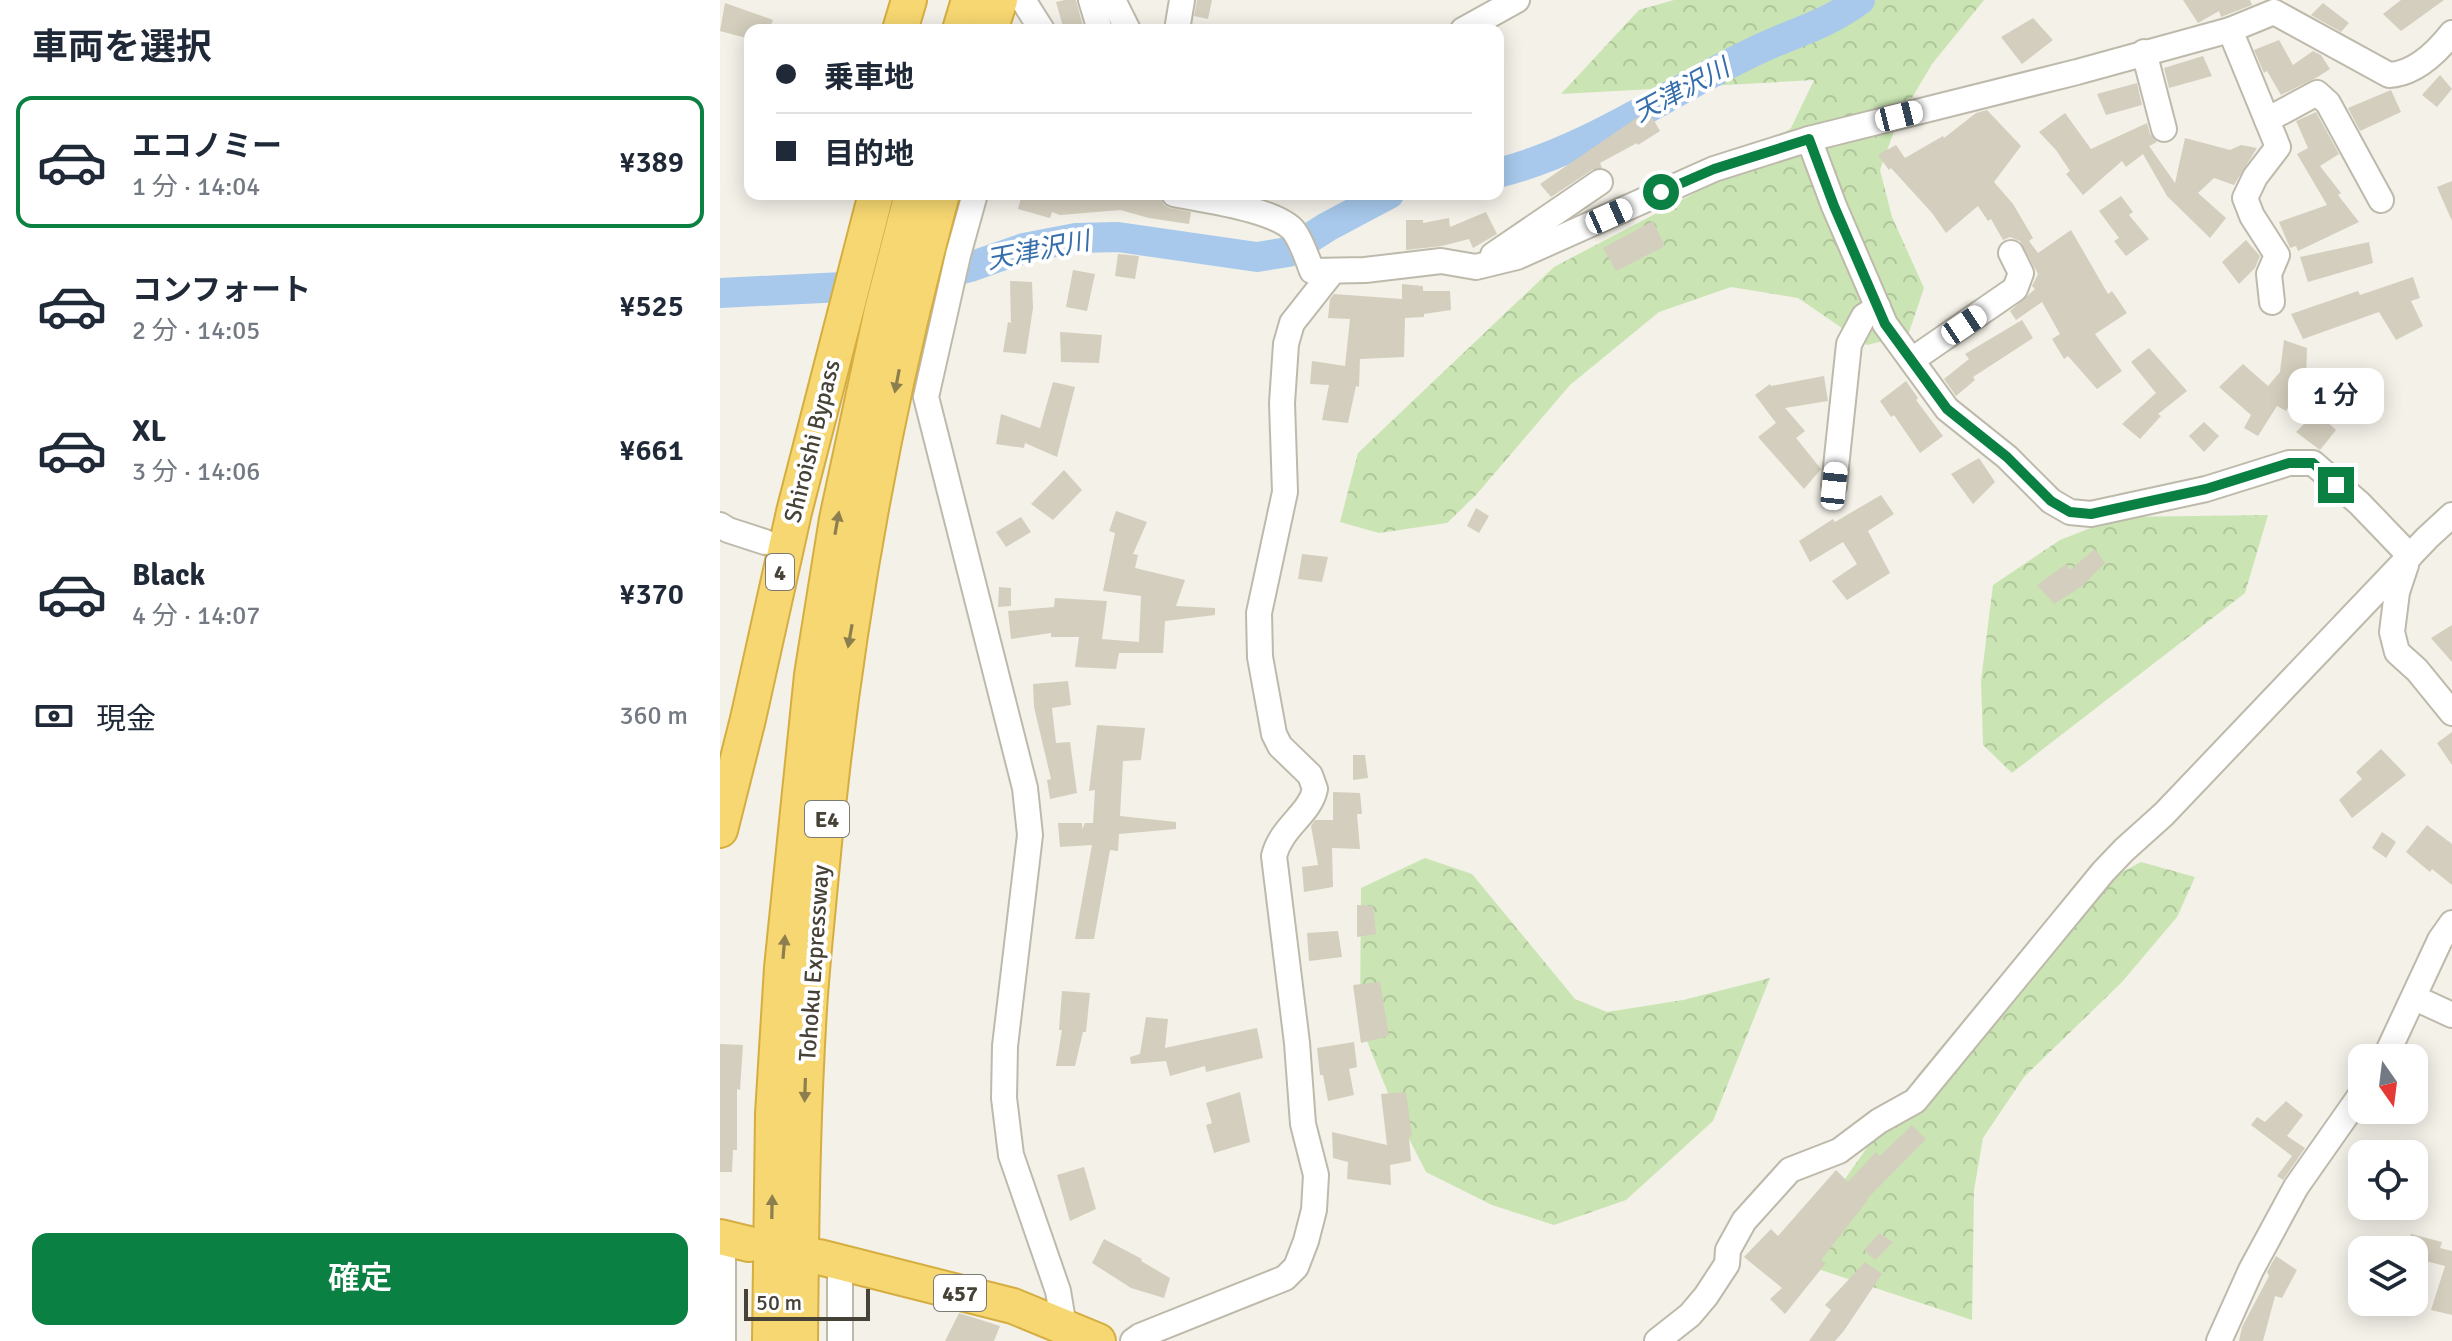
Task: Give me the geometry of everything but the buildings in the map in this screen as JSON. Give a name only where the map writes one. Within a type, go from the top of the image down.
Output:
[{"type":"highway","points":[[902,24],[909,0]]},
{"type":"highway","points":[[927,24],[934,0]]},
{"type":"highway","points":[[962,24],[969,0]]},
{"type":"highway","points":[[992,24],[1000,0]]},
{"type":"highway","name":"Shiroishi Bypass","points":[[845,266],[852,200]]},
{"type":"highway","name":"Shiroishi Bypass","points":[[720,737],[765,542],[845,266],[873,200]]},
{"type":"highway","name":"E4","points":[[913,200],[926,258]]},
{"type":"highway","name":"E4","points":[[897,307],[926,258],[940,200]]},
{"type":"highway","name":"Tohoku Expressway","points":[[770,1341],[773,1114],[798,796],[812,675],[837,519],[897,307]]},
{"type":"highway","name":"Tohoku Expressway","points":[[800,1341],[801,1187],[808,1024],[824,845],[843,676],[897,307]]},
{"type":"highway","name":"Shiroishi Bypass","points":[[720,830],[794,512],[832,315]]},
{"type":"highway","name":"457","points":[[829,1260],[1013,1306],[1098,1341]]},
{"type":"street","points":[[1091,0],[1098,24]]},
{"type":"street","points":[[1113,0],[1125,24]]},
{"type":"street","points":[[1178,24],[1182,0]]},
{"type":"street","points":[[1474,24],[1517,0]]},
{"type":"street","points":[[1243,200],[1284,223],[1301,245],[1312,271],[1441,261],[1476,267],[1517,257],[1714,169],[1809,139],[2230,30],[2271,6],[2389,75],[2407,72],[2415,67],[2452,33]]},
{"type":"street","points":[[2230,30],[2278,147],[2255,177],[2245,198],[2252,216],[2277,255],[2269,274],[2272,302]]},
{"type":"street","points":[[2144,52],[2164,129]]},
{"type":"street","points":[[2267,120],[2317,93],[2328,103],[2381,200]]},
{"type":"street","points":[[1809,139],[1885,324],[1947,409],[2007,457],[2051,501],[2070,512],[2091,514],[2206,489],[2289,463],[2313,463],[2359,503],[2410,556]]},
{"type":"street","points":[[1476,267],[1600,182]]},
{"type":"street","points":[[970,200],[926,258],[947,303],[926,397],[1025,788],[1030,835],[1005,1046],[1004,1098],[1011,1155],[1058,1291],[1064,1327]]},
{"type":"street","points":[[1912,360],[2015,289],[2021,273],[2011,253]]},
{"type":"street","points":[[1133,1341],[1285,1278],[1296,1267],[1314,1210],[1316,1175],[1303,1124],[1297,1043],[1274,856],[1282,834],[1309,803],[1315,789],[1310,775],[1280,746],[1274,734],[1260,657],[1259,629],[1261,601],[1285,492],[1282,403],[1286,344],[1292,323],[1333,271]]},
{"type":"street","points":[[1834,486],[1849,344],[1864,316],[1878,307]]},
{"type":"street","points":[[1657,1341],[1690,1315],[1706,1296],[1727,1264],[1728,1250],[1744,1221],[1790,1170],[1839,1151],[1879,1121],[1915,1101],[2103,872],[2164,814],[2452,515]]},
{"type":"street","points":[[720,525],[765,542]]},
{"type":"street","points":[[2410,556],[2397,592],[2392,632],[2397,652],[2417,670],[2452,713]]},
{"type":"street","points":[[2392,1044],[2440,940],[2452,923]]},
{"type":"street","points":[[2415,998],[2452,1015]]},
{"type":"street","points":[[2219,1341],[2251,1270],[2296,1187],[2348,1113]]},
{"type":"street","points":[[723,1341],[731,1239]]},
{"type":"street","points":[[829,1260],[840,1341]]},
{"type":"green space","points":[[1674,0],[1984,0],[1932,64],[1897,123],[1880,170],[1892,217],[1924,288],[1908,335],[1867,345],[1798,298],[1731,287],[1659,312],[1570,385],[1476,495],[1447,523],[1379,533],[1340,522],[1358,453],[1554,267],[1712,184],[1791,128],[1814,80],[1561,94],[1639,10]]},
{"type":"green space","points":[[2268,515],[2245,593],[2012,773],[1983,745],[1981,681],[1993,585],[2060,540],[2119,517]]},
{"type":"green space","points":[[1425,858],[1472,874],[1575,999],[1607,1012],[1683,1000],[1770,978],[1713,1121],[1626,1200],[1554,1225],[1492,1205],[1426,1172],[1397,1115],[1360,1024],[1361,888]]},
{"type":"green space","points":[[2141,862],[2195,877],[2177,917],[2122,982],[2024,1077],[1983,1138],[1974,1190],[1972,1320],[1800,1263],[1838,1189],[1917,1076],[1999,977],[2091,889]]},
{"type":"waterway","name":"天津沢川","points":[[1504,171],[1532,163],[1596,135],[1860,0]]},
{"type":"waterway","name":"天津沢川","points":[[720,293],[904,284],[970,267],[1024,248],[1076,238],[1118,237],[1257,257],[1288,252],[1378,200]]},
{"type":"route","points":[[1661,192],[1714,169],[1809,139],[1885,324],[1947,409],[2007,457],[2051,501],[2070,512],[2091,514],[2163,499],[2289,463],[2313,463],[2336,485]]}]
